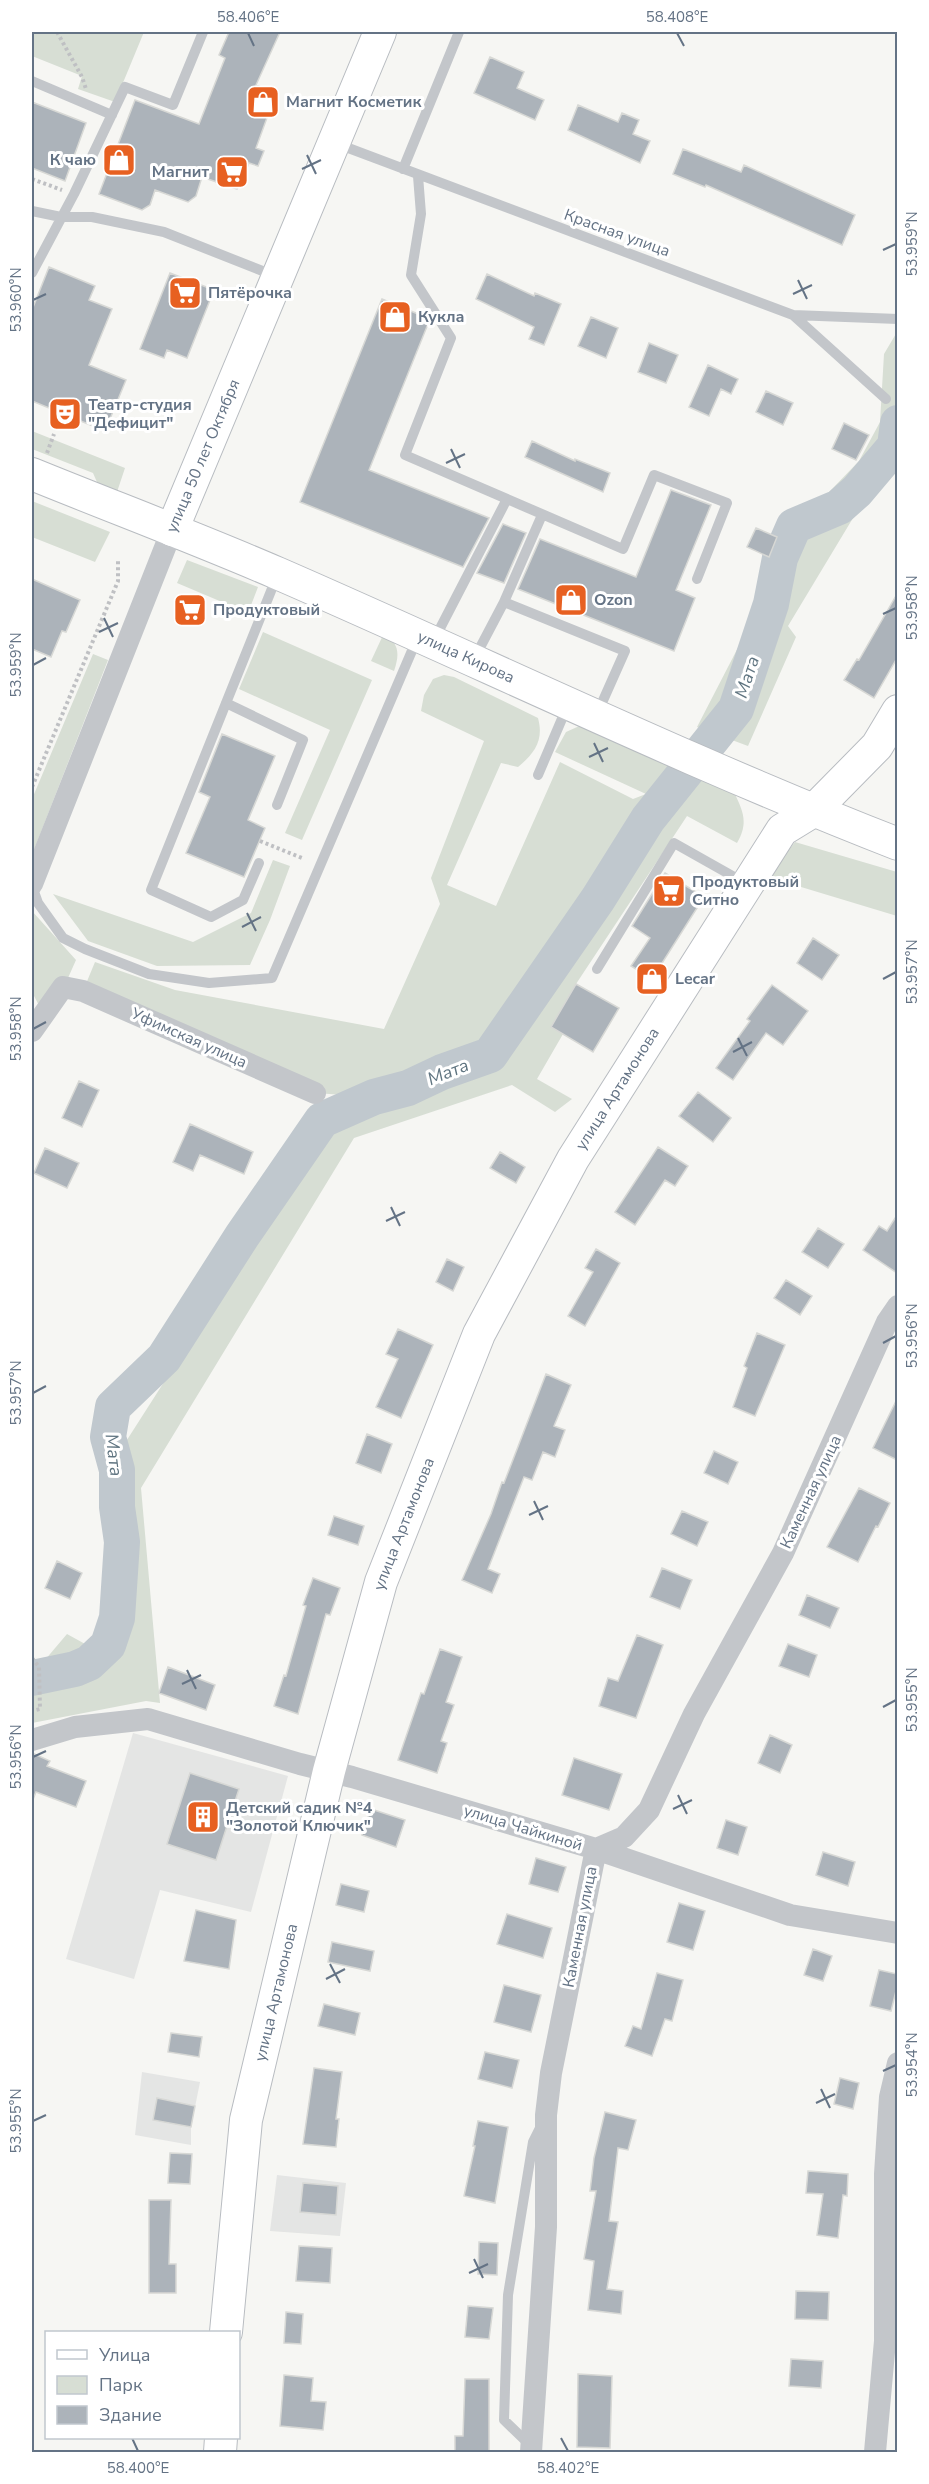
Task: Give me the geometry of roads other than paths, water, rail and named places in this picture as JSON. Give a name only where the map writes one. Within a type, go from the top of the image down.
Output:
[{"type":"street","name":"улица 50 лет Октября","points":[[32,885],[172,530],[380,32]]},
{"type":"street","name":"улица Кирова","points":[[39,464],[172,530],[278,573],[472,662],[813,811],[897,844]]},
{"type":"street","name":"улица Артамонова","points":[[226,2331],[246,2120],[329,1772],[381,1582],[479,1334],[573,1159],[782,830],[813,811],[877,746],[897,711]]},
{"type":"street","name":"Уфимская улица","points":[[32,1031],[63,987],[83,991],[315,1093]]},
{"type":"street","name":"Каменная улица","points":[[531,2450],[546,2227],[546,2115],[551,2073],[596,1850],[624,1837],[649,1810],[694,1714],[783,1553],[886,1322],[897,1306]]},
{"type":"street","name":"улица Чайкиной","points":[[32,1740],[75,1727],[148,1719],[596,1850],[790,1915],[897,1934]]},
{"type":"street","points":[[875,2452],[885,2341],[885,2174],[890,2097],[897,2063]]},
{"type":"lane","points":[[32,273],[74,194],[125,87],[173,105],[203,32]]},
{"type":"lane","points":[[403,169],[459,32]]},
{"type":"lane","points":[[32,81],[112,115]]},
{"type":"lane","name":"Красная улица","points":[[333,143],[793,315],[897,319]]},
{"type":"lane","points":[[418,176],[421,214],[411,275],[451,338],[405,455],[623,549],[654,475],[727,503],[697,579]]},
{"type":"lane","points":[[32,211],[61,217],[92,217],[164,232],[278,278]]},
{"type":"lane","points":[[793,315],[886,399]]},
{"type":"lane","points":[[32,885],[38,903],[63,938],[84,949],[149,974],[209,983],[272,978],[425,640],[507,499]]},
{"type":"lane","points":[[472,662],[504,602],[542,515]]},
{"type":"lane","points":[[259,863],[243,900],[211,916],[151,890],[278,573]]},
{"type":"lane","points":[[504,602],[625,651],[538,776]]},
{"type":"lane","points":[[226,703],[303,740],[277,805]]},
{"type":"lane","points":[[597,969],[674,843],[747,884]]},
{"type":"lane","points":[[531,2450],[504,2420],[508,2295],[533,2142],[546,2115]]},
{"type":"waterway","name":"Мата","points":[[32,1678],[75,1669],[89,1663],[108,1645],[117,1618],[122,1542],[117,1507],[117,1470],[108,1437],[113,1407],[164,1358],[242,1236],[322,1120],[374,1097],[408,1088],[442,1072],[490,1055],[598,899],[648,819],[736,709],[771,604],[780,558],[794,526],[839,507],[857,491],[895,446],[898,423]]},
{"type":"place","name":"Магнит Косметик","points":[[263,102]]},
{"type":"place","name":"К чаю","points":[[119,160]]},
{"type":"place","name":"Магнит","points":[[232,172]]},
{"type":"place","name":"Пятёрочка","points":[[185,293]]},
{"type":"place","name":"Кукла","points":[[395,317]]},
{"type":"place","name":"Театр-студия \"Дефицит\"","points":[[65,414]]},
{"type":"place","name":"Ozon","points":[[571,600]]},
{"type":"place","name":"Продуктовый","points":[[190,610]]},
{"type":"place","name":"Продуктовый Ситно","points":[[669,891]]},
{"type":"place","name":"Lecar","points":[[652,979]]},
{"type":"place","name":"Детский садик №4 \"Золотой Ключик\"","points":[[203,1817]]}]
